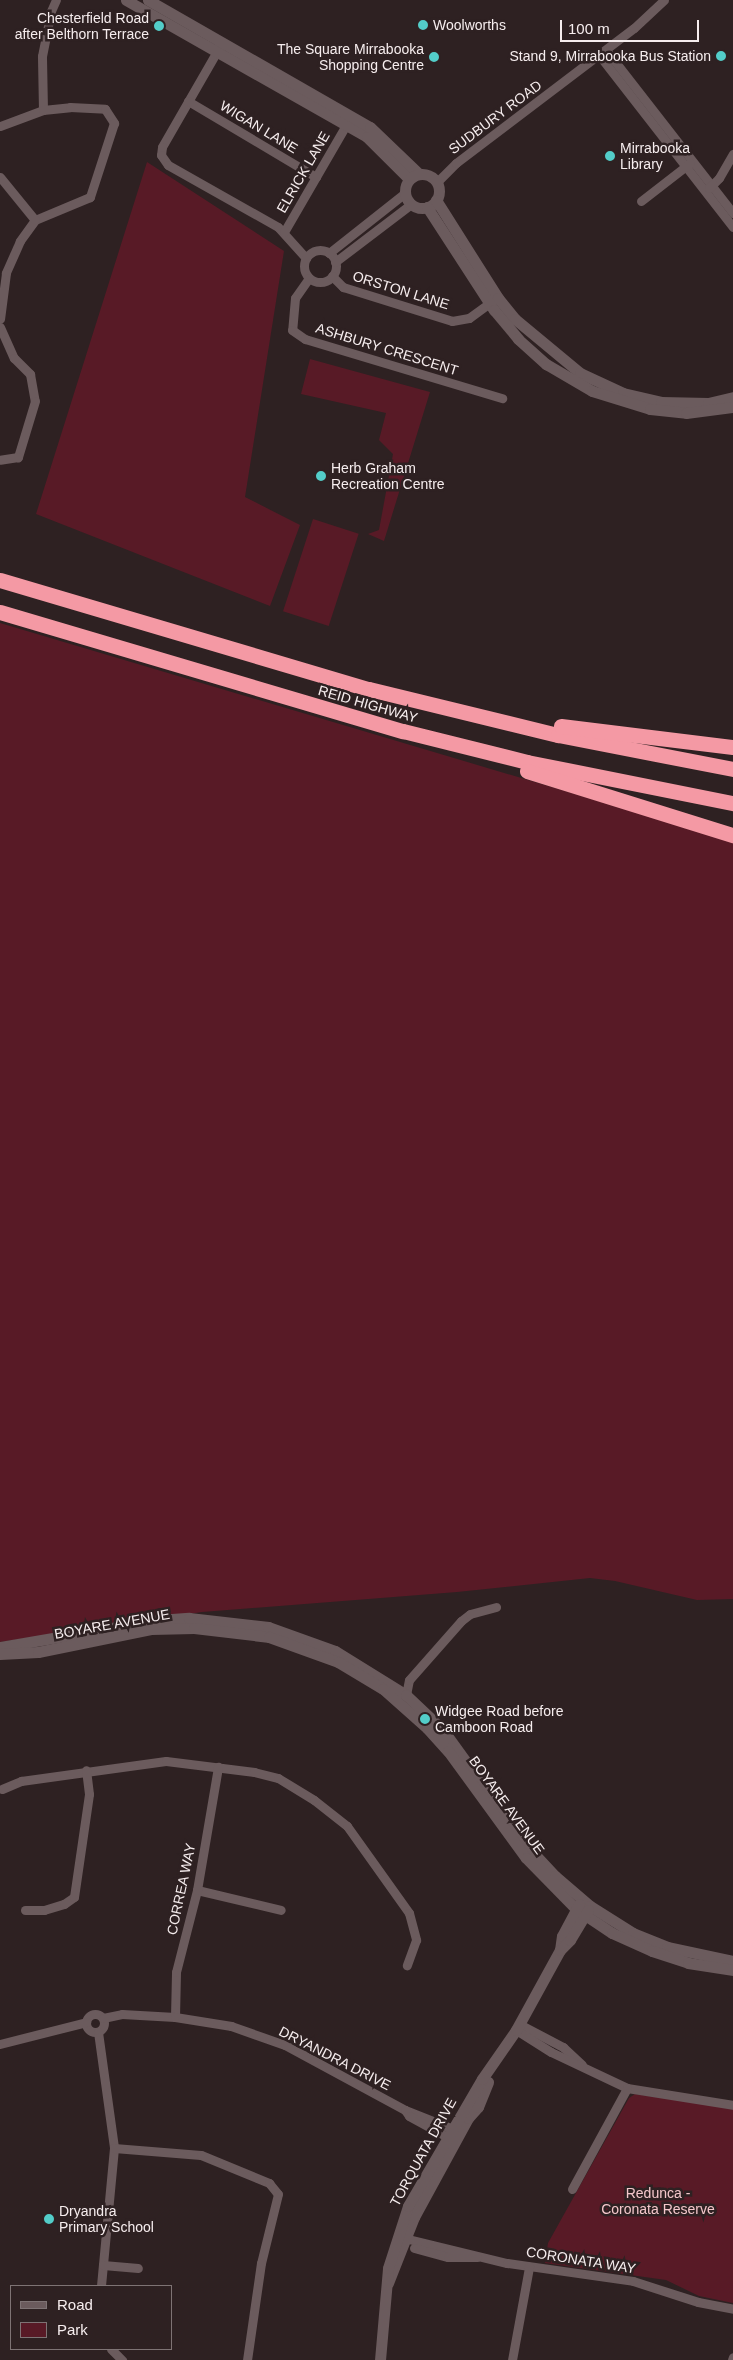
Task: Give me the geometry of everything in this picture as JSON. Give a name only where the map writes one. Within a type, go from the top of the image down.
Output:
[{"type":"highway","name":"REID HIGHWAY","points":[[0,580],[228,650],[475,716],[733,769]]},
{"type":"highway","name":"REID HIGHWAY","points":[[0,612],[403,731],[537,764],[733,804]]},
{"type":"highway","points":[[475,716],[733,748]]},
{"type":"highway","points":[[403,731],[733,835]]},
{"type":"street","points":[[43,110],[42,56],[56,0]]},
{"type":"street","points":[[126,0],[219,47],[293,89],[370,127],[414,177]]},
{"type":"street","points":[[148,0],[219,47]]},
{"type":"street","name":"SUDBURY ROAD","points":[[437,182],[456,163],[603,52],[664,0]]},
{"type":"street","points":[[219,47],[162,147],[161,155],[168,165],[284,232],[306,258]]},
{"type":"street","points":[[603,52],[708,188],[733,226]]},
{"type":"street","points":[[293,89],[367,137],[414,177]]},
{"type":"street","name":"WIGAN LANE","points":[[188,101],[316,177]]},
{"type":"street","points":[[0,126],[43,110],[70,107],[105,109],[114,123],[90,197],[35,220],[20,241],[1,293],[0,319]]},
{"type":"street","name":"ELRICK LANE","points":[[284,232],[346,125]]},
{"type":"street","points":[[708,188],[733,154]]},
{"type":"street","points":[[641,201],[689,164]]},
{"type":"street","points":[[329,253],[405,193],[414,177],[425,174],[437,182],[439,193],[431,204]]},
{"type":"street","points":[[0,177],[35,220]]},
{"type":"street","points":[[708,188],[733,213]]},
{"type":"street","points":[[405,193],[411,204]]},
{"type":"street","points":[[335,262],[329,253],[316,250],[306,258],[304,270],[309,278],[323,282],[332,276],[335,262],[411,204],[431,204]]},
{"type":"street","points":[[431,204],[490,303],[518,339],[546,364],[608,392],[669,412],[707,412],[733,407]]},
{"type":"street","points":[[455,242],[498,298],[529,333],[580,373],[608,392],[677,404],[708,403],[733,397]]},
{"type":"street","name":"ORSTON LANE","points":[[332,276],[342,287],[452,321],[469,318],[490,303]]},
{"type":"street","name":"ASHBURY CRESCENT","points":[[309,278],[295,298],[292,330],[305,339],[502,398]]},
{"type":"street","points":[[0,328],[14,358],[30,374],[35,401],[18,457],[0,460]]},
{"type":"street","points":[[406,1695],[409,1680],[461,1621],[470,1614],[496,1607]]},
{"type":"street","name":"BOYARE AVENUE","points":[[0,1647],[30,1645],[158,1620],[218,1619],[268,1627],[319,1644],[366,1667],[406,1695],[457,1746],[528,1846],[583,1908],[633,1933],[667,1947],[733,1960]]},
{"type":"street","name":"BOYARE AVENUE","points":[[0,1654],[38,1652],[151,1629],[194,1628],[269,1637],[338,1662],[383,1689],[420,1722],[448,1751],[532,1864],[583,1908],[652,1951],[688,1963],[733,1970]]},
{"type":"street","points":[[392,1685],[409,1680]]},
{"type":"street","points":[[2,1789],[21,1781],[86,1770],[166,1761],[218,1767],[278,1778],[314,1800],[347,1826],[412,1920],[416,1940],[407,1965]]},
{"type":"street","name":"CORREA WAY","points":[[175,2017],[176,1972],[197,1890],[218,1767]]},
{"type":"street","points":[[25,1910],[57,1906],[74,1896],[88,1794],[86,1770]]},
{"type":"street","points":[[197,1890],[281,1910]]},
{"type":"street","name":"TORQUATA DRIVE","points":[[380,2360],[381,2318],[387,2285],[401,2241],[455,2135],[478,2107],[491,2069],[518,2027],[560,1950],[570,1940],[583,1908]]},
{"type":"street","name":"DRYANDRA DRIVE","points":[[0,2044],[86,2022],[94,2014],[103,2018],[122,2014],[175,2017],[231,2026],[285,2045],[405,2110],[409,2116],[455,2135]]},
{"type":"street","points":[[98,2032],[104,2026],[103,2018]]},
{"type":"street","points":[[86,2022],[90,2031],[98,2032]]},
{"type":"street","points":[[518,2027],[563,2047],[585,2068],[627,2088],[733,2105]]},
{"type":"street","points":[[98,2032],[114,2148],[101,2285]]},
{"type":"street","points":[[572,2189],[627,2088]]},
{"type":"street","points":[[114,2148],[201,2155],[269,2183],[278,2194],[261,2263],[246,2360]]},
{"type":"street","name":"CORONATA WAY","points":[[401,2241],[468,2251],[482,2257],[530,2266],[633,2281],[698,2302],[733,2309]]},
{"type":"street","points":[[103,2264],[138,2268]]},
{"type":"street","points":[[512,2360],[530,2266]]},
{"type":"street","points":[[112,2350],[122,2360]]},
{"type":"green space","points":[[147,162],[284,251],[245,497],[300,525],[270,606],[36,514]]},
{"type":"green space","points":[[310,359],[430,392],[384,541],[368,534],[379,530],[393,454],[379,440],[386,413],[301,394]]},
{"type":"green space","points":[[313,519],[359,534],[329,626],[283,611]]},
{"type":"green space","points":[[0,623],[733,841],[733,1599],[697,1600],[615,1581],[590,1578],[457,1592],[202,1612],[0,1642]]},
{"type":"green space","name":"Redunca - Coronata Reserve","points":[[635,2094],[733,2108],[733,2303],[699,2296],[666,2280],[545,2263],[548,2243],[629,2098]]},
{"type":"place","name":"Woolworths","points":[[423,25]]},
{"type":"place","name":"Chesterfield Road after Belthorn Terrace","points":[[159,26]]},
{"type":"place","name":"Stand 9, Mirrabooka Bus Station","points":[[721,56]]},
{"type":"place","name":"The Square Mirrabooka Shopping Centre","points":[[434,57]]},
{"type":"place","name":"Mirrabooka Library","points":[[610,156]]},
{"type":"place","name":"Herb Graham Recreation Centre","points":[[321,476]]},
{"type":"place","name":"Widgee Road before Camboon Road","points":[[425,1719]]},
{"type":"place","name":"Dryandra Primary School","points":[[49,2219]]}]
